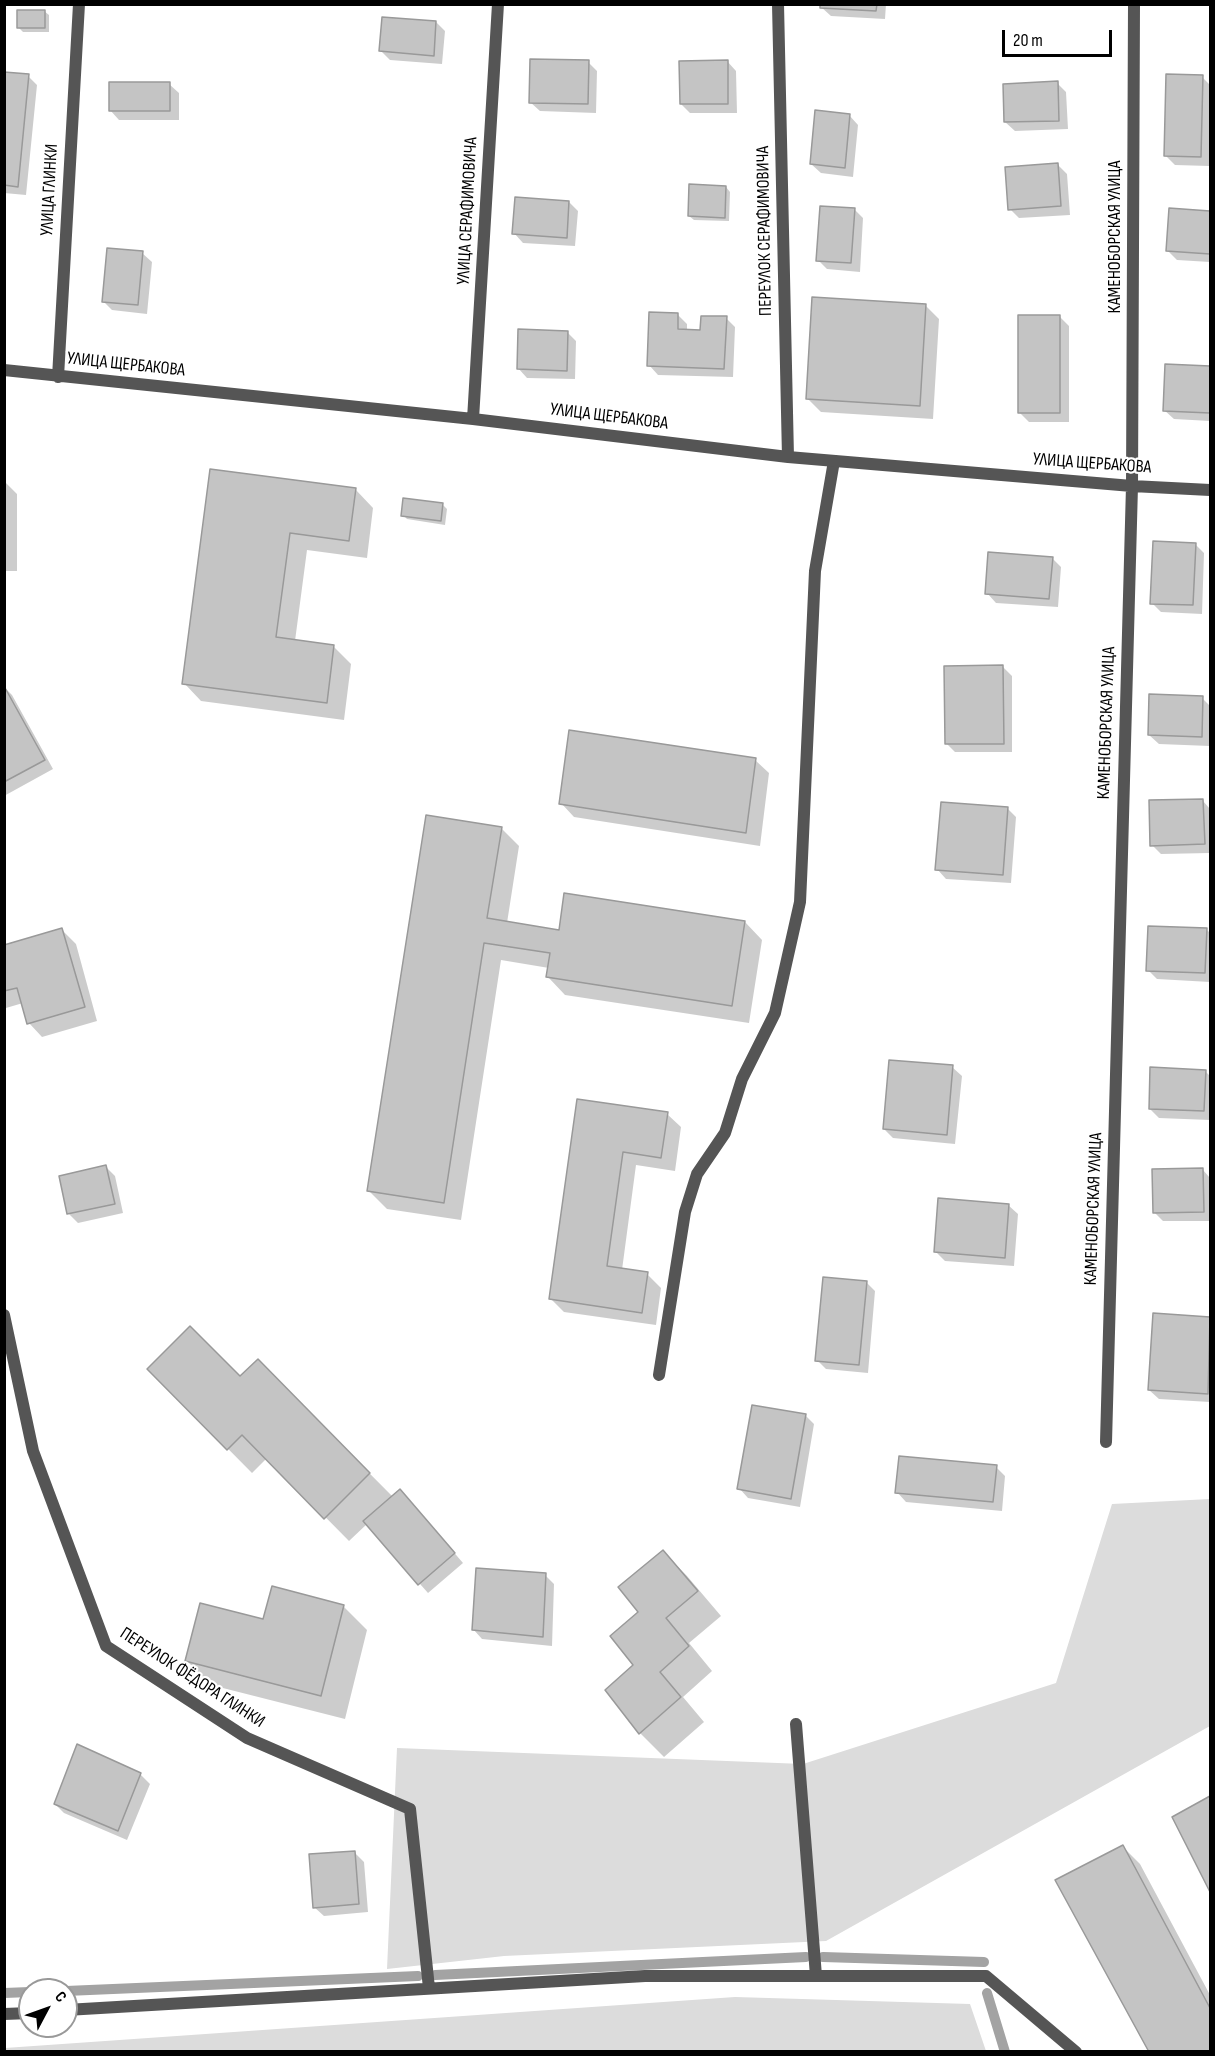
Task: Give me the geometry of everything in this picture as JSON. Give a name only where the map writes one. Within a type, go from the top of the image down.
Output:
[{"type":"street","name":"УЛИЦА ГЛИНКИ","points":[[58,376],[79,4]]},
{"type":"street","name":"УЛИЦА СЕРАФИМОВИЧА","points":[[473,419],[498,4]]},
{"type":"street","name":"ПЕРЕУЛОК СЕРАФИМОВИЧА","points":[[778,4],[788,457]]},
{"type":"street","name":"КАМЕНОБОРСКАЯ УЛИЦА","points":[[1106,1442],[1132,486],[1134,4]]},
{"type":"street","name":"УЛИЦА ЩЕРБАКОВА","points":[[4,370],[473,419],[788,457],[1132,486],[1210,490]]},
{"type":"street","points":[[658,1375],[685,1212],[697,1174],[725,1133],[742,1079],[775,1013],[800,902],[815,571],[834,461]]},
{"type":"street","name":"ПЕРЕУЛОК ФЁДОРА ГЛИНКИ","points":[[4,1315],[33,1451],[106,1646],[247,1738],[410,1809],[429,1988]]},
{"type":"street","points":[[796,1724],[816,1976]]},
{"type":"street","points":[[78,2009],[645,1976],[986,1976],[1076,2052]]},
{"type":"shaded area","points":[[1210,1499],[1210,1726],[826,1941],[504,1956],[387,1969],[397,1748],[803,1764],[1056,1683],[1112,1504]]},
{"type":"shaded area","points":[[735,1997],[970,2004],[986,2051],[5,2051],[5,2048]]},
{"type":"building","points":[[820,4],[877,4],[876,11],[820,8]]},
{"type":"building","points":[[17,10],[45,10],[45,28],[17,28]]},
{"type":"building","points":[[382,17],[436,21],[434,56],[379,51]]},
{"type":"building","points":[[530,59],[589,60],[588,104],[529,103]]},
{"type":"building","points":[[728,60],[728,104],[680,104],[679,61]]},
{"type":"building","points":[[4,72],[29,74],[18,187],[4,185]]},
{"type":"building","points":[[1166,74],[1203,75],[1201,157],[1164,156]]},
{"type":"building","points":[[1058,81],[1059,121],[1004,122],[1003,84]]},
{"type":"building","points":[[109,82],[170,82],[170,111],[109,111]]},
{"type":"building","points":[[815,110],[850,114],[845,168],[810,164]]},
{"type":"building","points":[[1058,163],[1061,206],[1008,210],[1005,167]]},
{"type":"building","points":[[689,184],[726,186],[725,218],[688,216]]},
{"type":"building","points":[[515,197],[569,201],[567,238],[512,234]]},
{"type":"building","points":[[820,206],[855,208],[851,263],[816,261]]},
{"type":"building","points":[[1169,208],[1210,211],[1210,254],[1166,251]]},
{"type":"building","points":[[107,248],[143,251],[138,305],[102,302]]},
{"type":"building","points":[[812,297],[926,304],[920,406],[806,399]]},
{"type":"building","points":[[649,312],[678,313],[678,329],[700,330],[701,316],[727,316],[724,369],[647,366]]},
{"type":"building","points":[[1018,315],[1060,315],[1060,413],[1018,413]]},
{"type":"building","points":[[518,329],[568,331],[567,371],[517,369]]},
{"type":"building","points":[[1165,364],[1210,366],[1210,413],[1163,411]]},
{"type":"building","points":[[210,469],[356,488],[349,541],[290,533],[276,637],[334,645],[327,703],[182,684]]},
{"type":"building","points":[[403,498],[443,503],[441,521],[401,516]]},
{"type":"building","points":[[1153,541],[1196,543],[1193,605],[1150,604]]},
{"type":"building","points":[[988,552],[1053,557],[1049,599],[985,594]]},
{"type":"building","points":[[1003,665],[1004,744],[945,744],[944,666]]},
{"type":"building","points":[[4,686],[45,760],[4,782]]},
{"type":"building","points":[[1149,694],[1203,696],[1202,737],[1148,735]]},
{"type":"building","points":[[569,730],[756,758],[746,833],[559,804]]},
{"type":"building","points":[[1203,799],[1205,844],[1150,846],[1149,800]]},
{"type":"building","points":[[941,802],[1008,807],[1003,875],[935,870]]},
{"type":"building","points":[[426,815],[502,827],[487,918],[559,930],[564,893],[745,921],[732,1006],[546,977],[550,953],[484,943],[444,1203],[367,1191]]},
{"type":"building","points":[[1148,926],[1207,928],[1205,973],[1146,971]]},
{"type":"building","points":[[62,928],[85,1007],[27,1024],[17,988],[4,991],[4,945]]},
{"type":"building","points":[[889,1060],[953,1065],[947,1135],[883,1129]]},
{"type":"building","points":[[1150,1067],[1206,1070],[1204,1111],[1149,1109]]},
{"type":"building","points":[[577,1099],[668,1112],[661,1158],[623,1152],[607,1266],[648,1272],[642,1313],[549,1299]]},
{"type":"building","points":[[106,1165],[115,1204],[67,1214],[59,1176]]},
{"type":"building","points":[[1203,1168],[1204,1212],[1153,1213],[1152,1169]]},
{"type":"building","points":[[938,1198],[1009,1204],[1005,1258],[934,1252]]},
{"type":"building","points":[[823,1277],[867,1281],[859,1365],[815,1361]]},
{"type":"building","points":[[1153,1313],[1210,1317],[1208,1394],[1148,1390]]},
{"type":"building","points":[[190,1326],[240,1376],[258,1359],[370,1473],[324,1519],[242,1435],[227,1450],[147,1369]]},
{"type":"building","points":[[752,1405],[806,1414],[791,1499],[737,1489]]},
{"type":"building","points":[[899,1456],[997,1465],[993,1502],[895,1493]]},
{"type":"building","points":[[400,1489],[455,1553],[418,1585],[363,1521]]},
{"type":"building","points":[[663,1550],[698,1591],[666,1618],[689,1646],[660,1672],[681,1697],[639,1734],[605,1690],[633,1665],[610,1636],[638,1612],[618,1587]]},
{"type":"building","points":[[476,1568],[546,1573],[543,1637],[472,1630]]},
{"type":"building","points":[[272,1586],[344,1605],[321,1696],[185,1661],[200,1603],[263,1619]]},
{"type":"building","points":[[77,1744],[141,1773],[118,1831],[54,1804]]},
{"type":"building","points":[[1210,1796],[1210,1892],[1172,1817]]},
{"type":"building","points":[[1123,1845],[1210,2008],[1210,2052],[1149,2052],[1055,1880]]},
{"type":"building","points":[[355,1851],[359,1904],[313,1908],[309,1854]]},
{"type":"waterway","points":[[435,1975],[806,1957]]},
{"type":"waterway","points":[[823,1957],[984,1962]]},
{"type":"waterway","points":[[78,1990],[418,1976]]},
{"type":"waterway","points":[[4,1993],[18,1992]]},
{"type":"waterway","points":[[987,1993],[1005,2052]]}]
